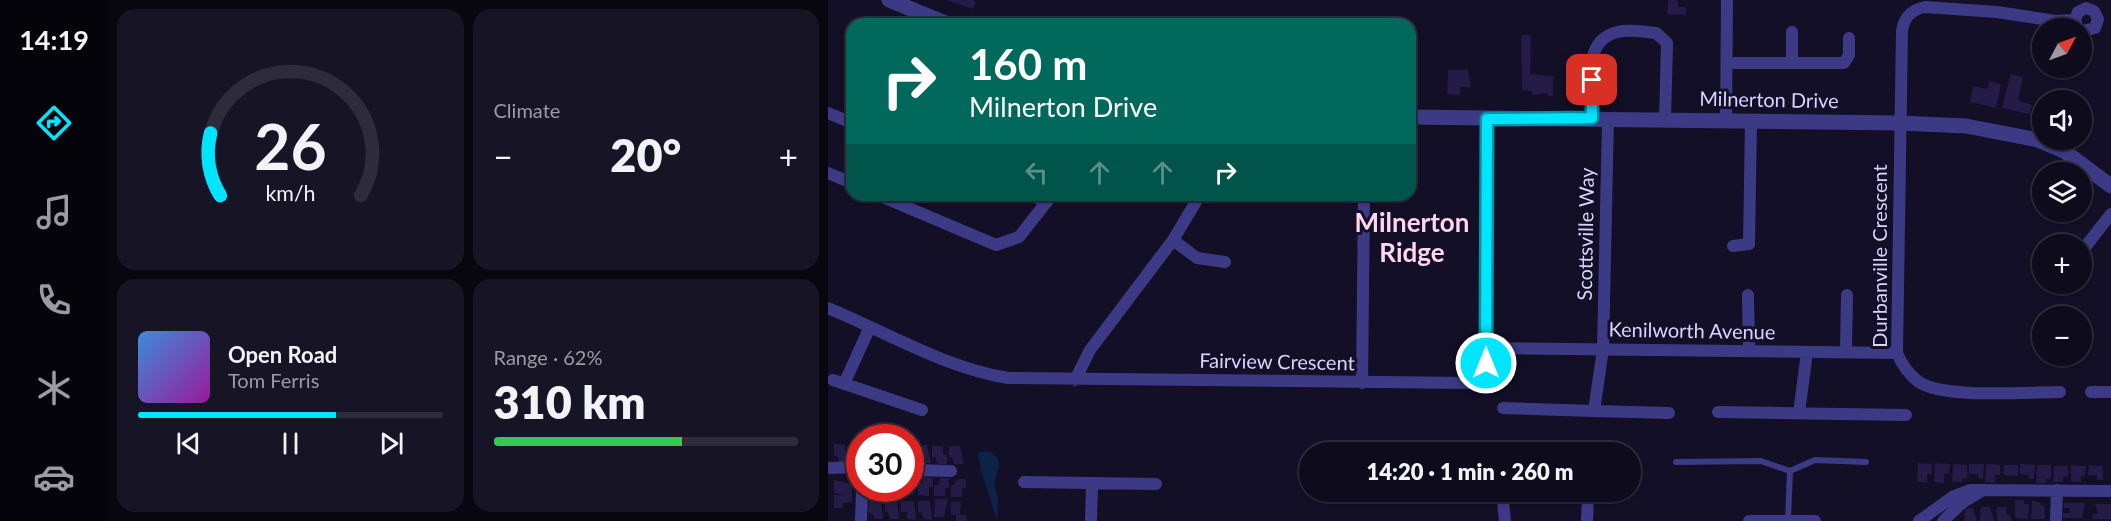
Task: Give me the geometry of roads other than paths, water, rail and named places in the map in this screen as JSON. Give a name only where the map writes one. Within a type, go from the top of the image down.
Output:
[{"type":"street","points":[[889,0],[933,18]]},
{"type":"street","points":[[1726,121],[1728,0]]},
{"type":"street","name":"Durbanville Crescent","points":[[2036,18],[1951,8],[1917,8],[1903,22],[1897,353],[1904,369],[1919,382],[1945,392],[2060,392]]},
{"type":"street","name":"Scottsville Way","points":[[1594,411],[1603,349],[1600,119],[1593,51],[1600,41],[1618,32],[1656,33],[1667,43],[1665,120]]},
{"type":"street","points":[[1792,32],[1792,63]]},
{"type":"street","points":[[1728,63],[1844,63],[1849,55],[1849,38]]},
{"type":"street","points":[[828,114],[846,121]]},
{"type":"street","name":"Milnerton Drive","points":[[1416,117],[1900,123],[1966,126],[2038,140],[2064,151],[2111,186]]},
{"type":"street","name":"Fairview Crescent","points":[[828,308],[869,329],[944,361],[984,374],[1075,380],[1468,382],[1484,368],[1486,348],[1487,119]]},
{"type":"street","points":[[1733,246],[1749,244],[1751,121]]},
{"type":"street","points":[[828,173],[846,180]]},
{"type":"street","points":[[893,201],[996,245],[1019,237],[1048,201]]},
{"type":"street","points":[[1075,380],[1090,350],[1173,240],[1196,201]]},
{"type":"street","points":[[1362,383],[1364,201]]},
{"type":"street","points":[[2092,238],[2111,214]]},
{"type":"street","points":[[1173,240],[1197,258],[1225,262]]},
{"type":"street","points":[[1748,295],[1749,351]]},
{"type":"street","points":[[1846,352],[1847,295]]},
{"type":"street","points":[[869,329],[838,382],[922,410]]},
{"type":"street","name":"Kenilworth Avenue","points":[[1486,348],[1897,353]]},
{"type":"street","points":[[1799,413],[1807,352]]},
{"type":"street","points":[[2091,392],[2111,392]]},
{"type":"street","points":[[1503,408],[1669,413]]},
{"type":"street","points":[[1718,412],[1906,415]]},
{"type":"street","points":[[828,468],[846,467]]},
{"type":"street","points":[[924,470],[951,471]]},
{"type":"street","points":[[1024,482],[1092,485],[1156,484]]},
{"type":"street","points":[[1091,521],[1092,485]]},
{"type":"street","points":[[2056,521],[2057,490]]},
{"type":"street","points":[[1919,521],[1962,491],[2111,491]]},
{"type":"street","points":[[1943,521],[1962,502],[1980,492]]},
{"type":"street","points":[[861,521],[862,502]]},
{"type":"street","points":[[1503,502],[1505,521]]},
{"type":"street","points":[[1587,521],[1588,502]]},
{"type":"street","points":[[1749,521],[1815,521]]},
{"type":"lane","points":[[1676,462],[1761,461],[1790,471],[1815,460],[1866,462]]},
{"type":"lane","points":[[1788,520],[1790,471]]},
{"type":"water","points":[[991,452],[998,459],[999,467],[994,484],[998,497],[997,521],[979,462],[978,453]]},
{"type":"district","name":"Milnerton Ridge","points":[[1412,238]]}]
